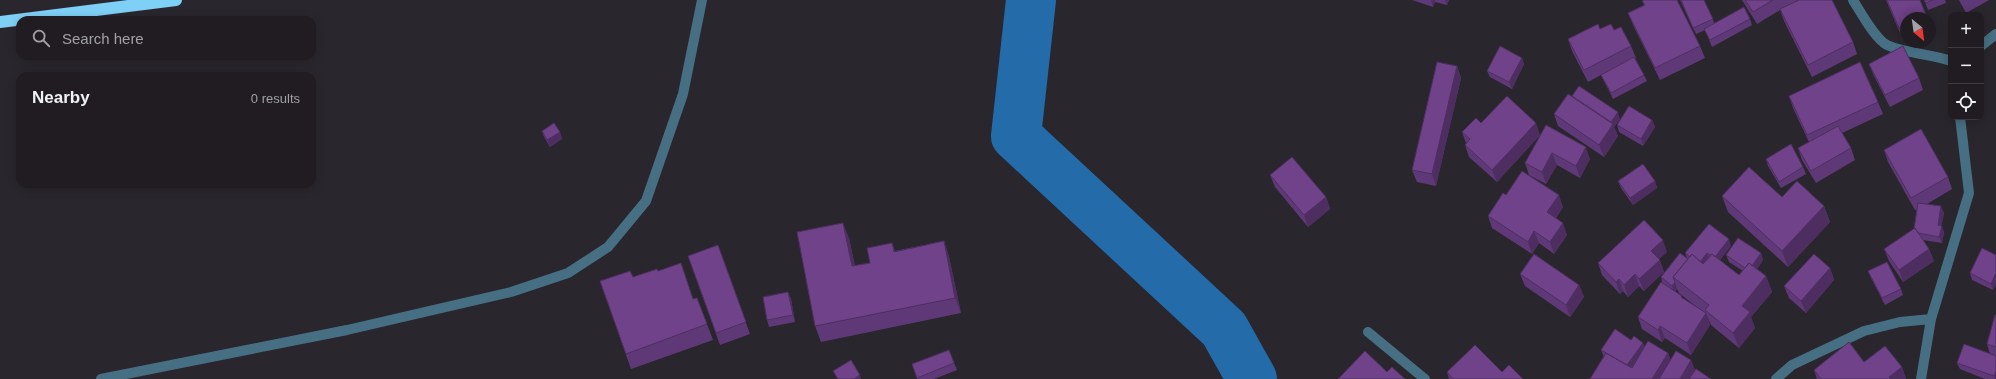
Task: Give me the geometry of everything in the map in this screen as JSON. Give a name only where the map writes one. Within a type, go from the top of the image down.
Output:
[{"type":"highway","points":[[48,16],[176,0]]},
{"type":"highway","points":[[0,22],[16,20]]},
{"type":"street","points":[[101,379],[347,330],[511,292],[568,274],[608,247],[646,201],[683,94],[702,0]]},
{"type":"street","points":[[1853,0],[1877,35],[1886,45],[1948,60]]},
{"type":"street","points":[[1984,44],[1996,34]]},
{"type":"street","points":[[1921,379],[1931,319],[1969,193],[1960,120]]},
{"type":"street","points":[[1776,379],[1792,365],[1864,331],[1900,322],[1931,319]]},
{"type":"street","points":[[1368,332],[1425,379]]},
{"type":"building","points":[[1677,0],[1700,46],[1655,68],[1628,13],[1645,5],[1642,1]]},
{"type":"building","points":[[1681,0],[1704,0],[1713,19],[1693,28]]},
{"type":"building","points":[[1745,0],[1773,0],[1753,12]]},
{"type":"building","points":[[1799,0],[1832,0],[1853,42],[1808,65],[1780,9]]},
{"type":"building","points":[[1887,0],[1920,0],[1925,12],[1900,12],[1899,28]]},
{"type":"building","points":[[1924,0],[1933,0],[1926,3]]},
{"type":"building","points":[[1744,7],[1750,19],[1710,40],[1704,29]]},
{"type":"building","points":[[1598,24],[1600,29],[1611,24],[1614,30],[1621,27],[1631,46],[1584,70],[1568,39]]},
{"type":"building","points":[[1500,46],[1522,58],[1509,82],[1487,71]]},
{"type":"building","points":[[1900,48],[1904,48],[1919,78],[1885,95],[1869,64]]},
{"type":"building","points":[[1634,57],[1644,75],[1611,93],[1601,75]]},
{"type":"building","points":[[1437,62],[1457,66],[1432,174],[1412,170]]},
{"type":"building","points":[[1860,62],[1878,102],[1807,135],[1789,96]]},
{"type":"building","points":[[1579,86],[1618,112],[1611,122],[1572,96]]},
{"type":"building","points":[[1568,94],[1613,124],[1599,145],[1554,114]]},
{"type":"building","points":[[1507,96],[1536,123],[1492,170],[1465,145],[1470,139],[1462,132],[1476,118],[1481,123]]},
{"type":"building","points":[[1629,106],[1652,120],[1641,139],[1617,125]]},
{"type":"building","points":[[554,123],[560,132],[547,140],[542,131]]},
{"type":"building","points":[[1546,125],[1586,147],[1576,166],[1552,153],[1542,172],[1525,163]]},
{"type":"building","points":[[1838,126],[1851,148],[1811,171],[1798,148]]},
{"type":"building","points":[[1921,129],[1948,177],[1911,198],[1884,150]]},
{"type":"building","points":[[1791,144],[1803,167],[1779,182],[1766,159]]},
{"type":"building","points":[[1292,157],[1326,197],[1304,215],[1270,175]]},
{"type":"building","points":[[1643,164],[1655,181],[1630,198],[1618,181]]},
{"type":"building","points":[[1749,167],[1782,197],[1797,181],[1824,206],[1782,251],[1722,196]]},
{"type":"building","points":[[1522,171],[1559,195],[1547,212],[1563,223],[1550,242],[1534,231],[1528,242],[1488,216],[1503,193],[1506,195]]},
{"type":"building","points":[[1918,203],[1941,206],[1938,225],[1942,226],[1939,237],[1918,233],[1915,228],[1914,229]]},
{"type":"building","points":[[1644,220],[1663,240],[1651,251],[1660,260],[1639,279],[1635,274],[1624,285],[1619,279],[1616,282],[1598,263]]},
{"type":"building","points":[[843,223],[852,266],[870,263],[867,248],[892,243],[894,252],[944,241],[955,298],[815,326],[797,232]]},
{"type":"building","points":[[1709,224],[1729,239],[1715,257],[1712,254],[1710,255],[1707,253],[1700,262],[1692,254],[1690,257],[1685,253]]},
{"type":"building","points":[[1915,228],[1929,249],[1899,270],[1884,249]]},
{"type":"building","points":[[1738,238],[1761,253],[1752,266],[1749,263],[1745,268],[1726,255]]},
{"type":"building","points":[[718,245],[746,322],[716,333],[688,256]]},
{"type":"building","points":[[1982,248],[1996,255],[1996,273],[1991,284],[1970,273]]},
{"type":"building","points":[[1680,253],[1688,259],[1673,277],[1675,282],[1672,286],[1661,277]]},
{"type":"building","points":[[1534,254],[1579,285],[1566,305],[1520,274]]},
{"type":"building","points":[[1692,254],[1703,264],[1712,254],[1739,275],[1749,263],[1766,276],[1742,306],[1750,312],[1733,333],[1705,310],[1709,305],[1673,277]]},
{"type":"building","points":[[1814,254],[1830,268],[1801,301],[1784,286]]},
{"type":"building","points":[[1887,262],[1901,289],[1882,298],[1868,271]]},
{"type":"building","points":[[681,263],[693,299],[697,298],[707,324],[626,354],[600,281],[630,271],[633,277],[657,269],[658,271]]},
{"type":"building","points":[[1661,282],[1706,313],[1687,343],[1660,326],[1658,330],[1638,317]]},
{"type":"building","points":[[788,292],[793,315],[767,320],[763,297]]},
{"type":"building","points":[[1996,315],[1996,347],[1987,344]]},
{"type":"building","points":[[1615,329],[1631,340],[1634,336],[1643,343],[1627,365],[1601,350]]},
{"type":"building","points":[[1648,341],[1668,353],[1652,379],[1590,379],[1606,353],[1632,368]]},
{"type":"building","points":[[1849,342],[1864,362],[1885,346],[1902,367],[1889,377],[1891,379],[1821,379],[1814,370]]},
{"type":"building","points":[[1964,344],[1996,356],[1996,371],[1994,376],[1957,363]]},
{"type":"building","points":[[1475,345],[1502,372],[1509,365],[1523,379],[1453,379],[1447,372]]},
{"type":"building","points":[[949,350],[954,363],[917,378],[912,364]]},
{"type":"building","points":[[1365,351],[1387,372],[1392,367],[1405,379],[1338,379]]},
{"type":"building","points":[[1676,351],[1691,360],[1680,379],[1659,379]]},
{"type":"building","points":[[851,360],[860,375],[854,379],[838,379],[833,371]]},
{"type":"building","points":[[1696,369],[1711,379],[1689,379]]},
{"type":"waterway","points":[[1031,0],[1016,136],[1224,329],[1252,379]]}]
